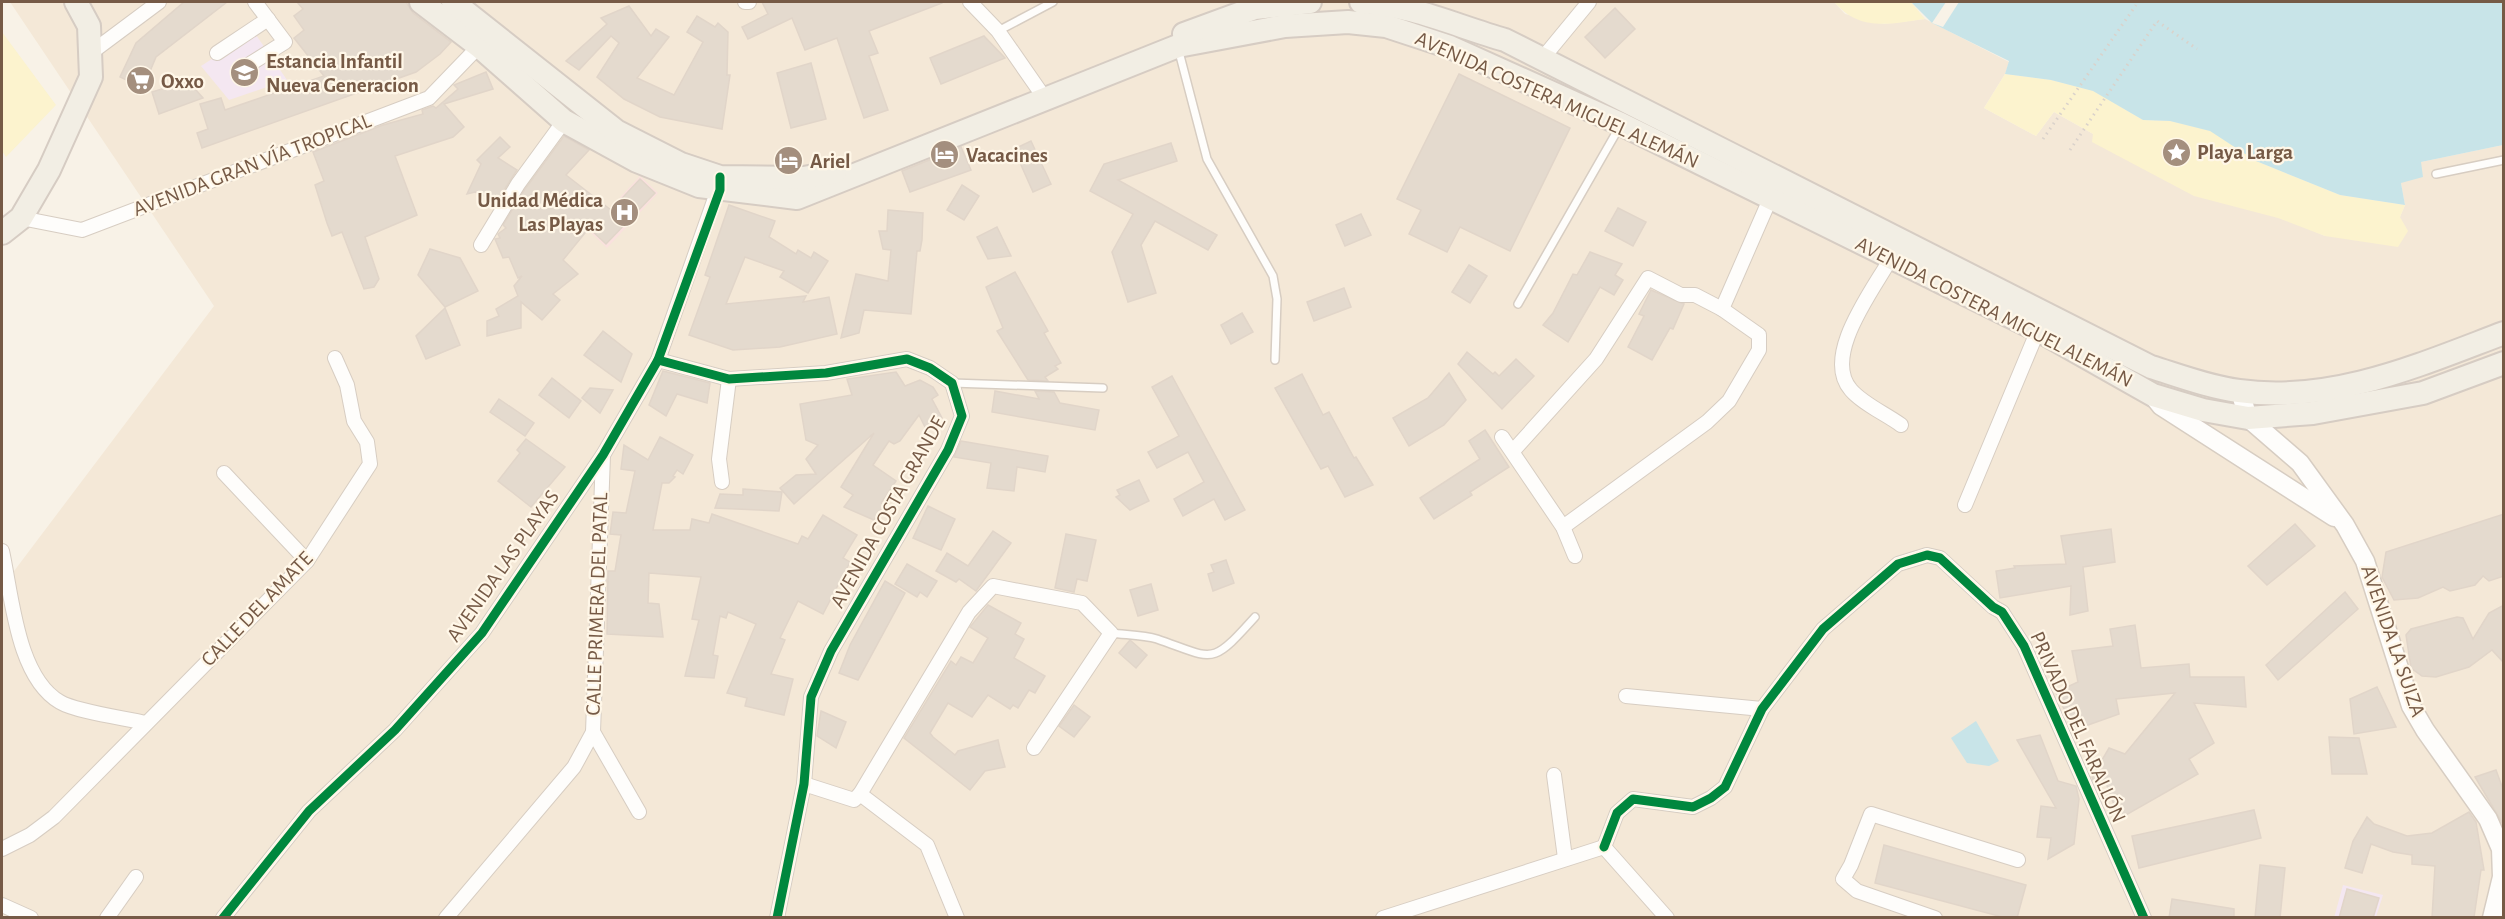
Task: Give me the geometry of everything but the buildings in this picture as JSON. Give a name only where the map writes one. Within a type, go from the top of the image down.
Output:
[{"type":"main road","points":[[2,233],[21,218],[49,170],[92,77],[89,26],[76,2]]},
{"type":"main road","name":"AVENIDA COSTERA MIGUEL ALEMÁN","points":[[421,2],[485,39],[616,131],[720,183]]},
{"type":"main road","name":"AVENIDA COSTERA MIGUEL ALEMÁN","points":[[453,2],[485,39],[564,121],[668,175],[699,186],[831,174],[1178,46],[1285,26],[1348,22],[1386,26],[1450,47],[1621,124],[2038,330],[2153,395],[2203,410],[2248,418],[2313,413],[2423,393],[2504,363]]},
{"type":"main road","name":"AVENIDA COSTERA MIGUEL ALEMÁN","points":[[1043,95],[1255,8],[1310,2]]},
{"type":"main road","name":"AVENIDA COSTERA MIGUEL ALEMÁN","points":[[1361,2],[1390,3],[1427,13],[1505,40],[2151,367],[2200,383],[2240,391],[2306,392],[2363,383],[2504,333]]},
{"type":"street","points":[[92,52],[159,2]]},
{"type":"street","points":[[250,64],[285,42],[255,2]]},
{"type":"street","points":[[970,2],[998,31],[1043,95]]},
{"type":"street","points":[[1542,59],[1589,2]]},
{"type":"street","points":[[217,53],[268,19]]},
{"type":"street","name":"AVENIDA GRAN VÍA TROPICAL","points":[[21,218],[82,230],[429,98],[485,39]]},
{"type":"street","points":[[481,245],[500,218],[518,184],[564,121]]},
{"type":"street","name":"AVENIDA LAS PLAYAS","points":[[223,918],[309,811],[395,730],[482,633],[603,454],[658,360],[720,183]]},
{"type":"street","points":[[1722,309],[1770,199]]},
{"type":"street","points":[[1891,258],[1846,337],[1841,360],[1845,379],[1851,390],[1901,425]]},
{"type":"street","points":[[1513,451],[1596,359],[1648,278],[1681,295],[1695,296],[1722,309],[1759,335],[1758,350],[1729,401],[1707,422],[1563,526]]},
{"type":"street","points":[[1965,505],[2038,330]]},
{"type":"street","name":"CALLE DEL AMATE","points":[[2,849],[30,835],[54,817],[307,561],[370,464],[368,442],[354,421],[347,385],[335,358]]},
{"type":"street","points":[[658,360],[729,379],[826,373],[907,359],[930,368],[952,383]]},
{"type":"street","points":[[722,482],[719,459],[729,379]]},
{"type":"street","name":"AVENIDA COSTA GRANDE","points":[[777,918],[804,784],[811,697],[831,651],[948,450],[962,416],[952,383]]},
{"type":"street","points":[[2240,391],[2248,418]]},
{"type":"street","name":"AVENIDA LA SUIZA","points":[[2153,395],[2161,406],[2345,525]]},
{"type":"street","name":"AVENIDA LA SUIZA","points":[[2248,418],[2300,463],[2345,525],[2365,561],[2411,706],[2425,730],[2488,819],[2500,849],[2502,877],[2492,918]]},
{"type":"street","points":[[1502,437],[1563,526],[1575,556]]},
{"type":"street","name":"CALLE PRIMERA DEL PATAL","points":[[446,918],[574,767],[592,732],[603,454]]},
{"type":"street","points":[[224,473],[307,561]]},
{"type":"street","points":[[2,551],[27,661],[49,694],[62,704],[146,723]]},
{"type":"street","name":"PRIVADO DEL FARALLÓN","points":[[1604,847],[1617,813],[1633,799],[1693,807],[1725,787],[1762,709],[1823,629],[1898,564],[1927,555],[1940,558],[2002,612],[2024,646],[2144,918]]},
{"type":"street","points":[[804,784],[854,800],[860,794],[969,612],[993,586],[1082,603],[1111,633],[1034,748]]},
{"type":"street","points":[[1626,696],[1762,709]]},
{"type":"street","points":[[592,732],[639,812]]},
{"type":"street","points":[[1554,775],[1565,858]]},
{"type":"street","points":[[860,794],[927,845],[957,918]]},
{"type":"street","points":[[1935,918],[1857,891],[1843,879],[1851,865],[1871,814],[2018,860]]},
{"type":"street","points":[[1383,918],[1604,847],[1666,918]]},
{"type":"street","points":[[107,918],[136,877]]},
{"type":"street","points":[[2,905],[31,918]]},
{"type":"lane","points":[[998,31],[1053,2]]},
{"type":"lane","points":[[1178,46],[1206,159],[1273,276],[1277,299],[1275,360]]},
{"type":"lane","points":[[1518,303],[1621,124]]},
{"type":"lane","points":[[2436,174],[2504,160]]},
{"type":"lane","points":[[952,383],[1103,388]]},
{"type":"lane","points":[[1111,633],[1155,638],[1189,653],[1208,657],[1223,650],[1255,617]]},
{"type":"path","points":[[2043,139],[2136,5]]},
{"type":"path","points":[[2070,150],[2157,21],[2198,49]]},
{"type":"shaded area","points":[[10,2],[1834,2],[1845,14],[1884,24],[1925,19],[2009,62],[2005,74],[1984,108],[2036,136],[2054,112],[2093,134],[2325,236],[2400,217],[2405,205],[2401,183],[2421,162],[2503,145],[2503,917],[2,917],[2,587],[214,306]]},
{"type":"shaded area","name":"Estancia Infantil Nueva Generacion","points":[[254,32],[287,80],[229,100],[201,66]]},
{"type":"shaded area","name":"Unidad Médica Las Playas","points":[[640,176],[658,193],[607,248],[589,231]]},
{"type":"shaded area","points":[[2343,885],[2383,895],[2376,917],[2334,918]]},
{"type":"sand","points":[[1834,2],[1911,2],[1925,19],[1887,24],[1865,22],[1844,12]]},
{"type":"sand","points":[[2,32],[56,105],[6,157],[2,151]]},
{"type":"sand","name":"Playa Larga","points":[[2005,74],[2051,80],[2094,91],[2143,120],[2170,121],[2211,131],[2256,161],[2340,195],[2405,205],[2400,217],[2408,231],[2398,247],[2325,236],[2278,218],[2194,196],[2092,142],[2093,134],[2054,112],[2036,136],[1984,108]]},
{"type":"water","points":[[1911,2],[2503,2],[2503,145],[2421,162],[2423,177],[2401,183],[2405,205],[2340,195],[2256,161],[2210,131],[2170,121],[2143,120],[2093,91],[2051,80],[2005,74],[2009,61],[1932,23]]},
{"type":"water","points":[[1976,721],[1999,761],[1989,766],[1967,763],[1951,738]]},
{"type":"pier","points":[[1946,2],[1959,2],[1943,27],[1932,23]]},
{"type":"cycle path","points":[[223,918],[309,811],[395,730],[482,633],[603,455],[658,360],[720,190],[720,177]]},
{"type":"cycle path","points":[[658,360],[729,379],[826,373],[907,359],[930,368],[952,383],[962,416],[948,450],[831,651],[811,697],[804,784],[777,918]]},
{"type":"cycle path","points":[[1604,847],[1617,813],[1633,799],[1693,807],[1711,798],[1725,787],[1762,709],[1823,629],[1898,564],[1927,555],[1940,558],[1993,607],[2002,612],[2024,646],[2144,918]]},
{"type":"place","name":"Estancia Infantil Nueva Generacion","points":[[245,73]]},
{"type":"place","name":"Oxxo","points":[[140,81]]},
{"type":"place","name":"Playa Larga","points":[[2176,152]]},
{"type":"place","name":"Vacacines","points":[[945,155]]},
{"type":"place","name":"Ariel","points":[[789,161]]},
{"type":"place","name":"Unidad Médica Las Playas","points":[[624,212]]}]
